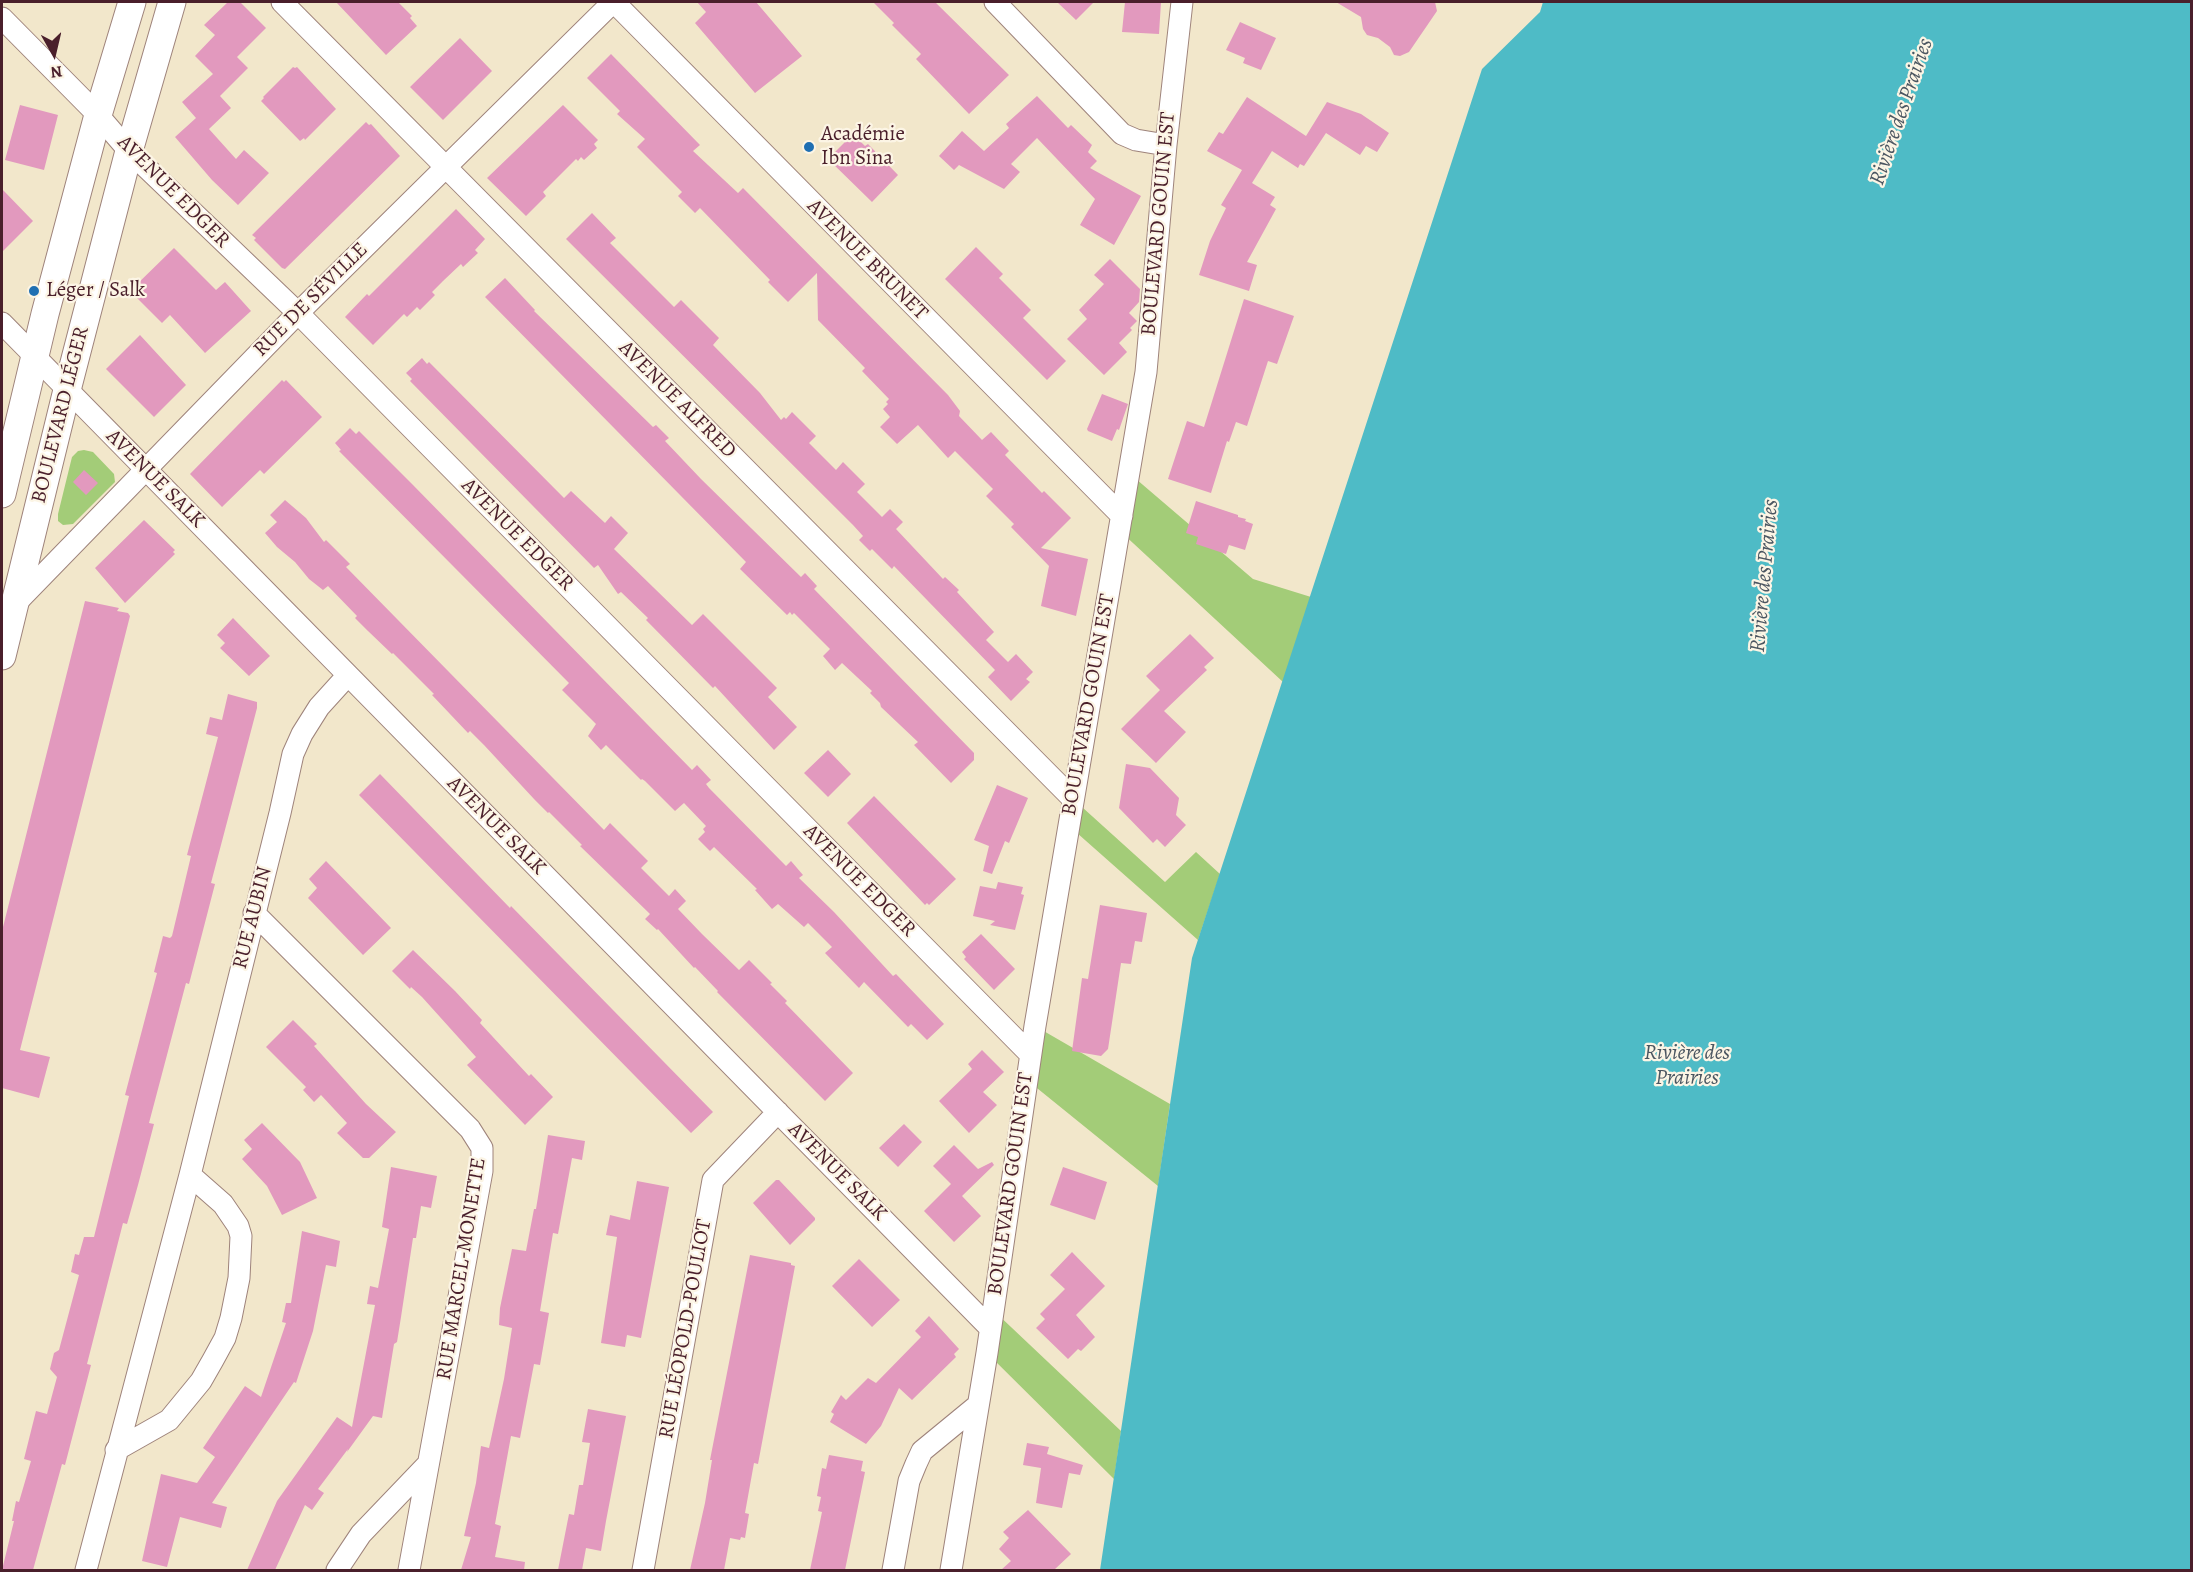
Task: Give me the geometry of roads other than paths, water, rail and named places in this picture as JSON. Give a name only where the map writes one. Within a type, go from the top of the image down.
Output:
[{"type":"main road","name":"BOULEVARD LÉGER","points":[[2,494],[98,115],[132,2]]},
{"type":"main road","name":"BOULEVARD LÉGER","points":[[2,656],[67,390],[129,151],[172,2]]},
{"type":"street","name":"AVENUE ALFRED","points":[[282,2],[1072,798]]},
{"type":"street","name":"RUE DE SÉVILLE","points":[[15,604],[298,313],[614,2]]},
{"type":"street","name":"AVENUE BRUNET","points":[[614,2],[1122,516]]},
{"type":"street","points":[[995,2],[1122,134],[1136,140],[1166,145]]},
{"type":"street","name":"BOULEVARD GOUIN EST","points":[[951,1570],[990,1328],[1030,1054],[1146,372],[1166,145],[1182,2]]},
{"type":"street","name":"AVENUE EDGER","points":[[2,18],[98,115],[129,151],[298,313],[1030,1054]]},
{"type":"street","name":"AVENUE SALK","points":[[2,323],[990,1328]]},
{"type":"street","name":"RUE AUBIN","points":[[86,1570],[190,1175],[293,754],[302,734],[319,707],[348,675]]},
{"type":"street","name":"RUE MARCEL-MONETTE","points":[[254,914],[470,1130],[482,1148],[482,1171],[409,1570]]},
{"type":"street","name":"RUE LÉOPOLD-POULIOT","points":[[643,1570],[713,1180],[778,1112]]},
{"type":"street","points":[[116,1450],[169,1420],[205,1374],[225,1338],[231,1318],[239,1278],[241,1236],[238,1226],[223,1204],[190,1175]]},
{"type":"street","points":[[893,1570],[909,1480],[922,1451],[978,1405]]},
{"type":"street","points":[[337,1570],[361,1534],[428,1464]]},
{"type":"water","name":"Rivière des Prairies","points":[[1543,2],[2191,2],[2191,1570],[1100,1570],[1192,958],[1482,69],[1540,12]]},
{"type":"place","name":"Académie Ibn Sina","points":[[809,147]]},
{"type":"place","name":"Léger / Salk","points":[[34,291]]}]
